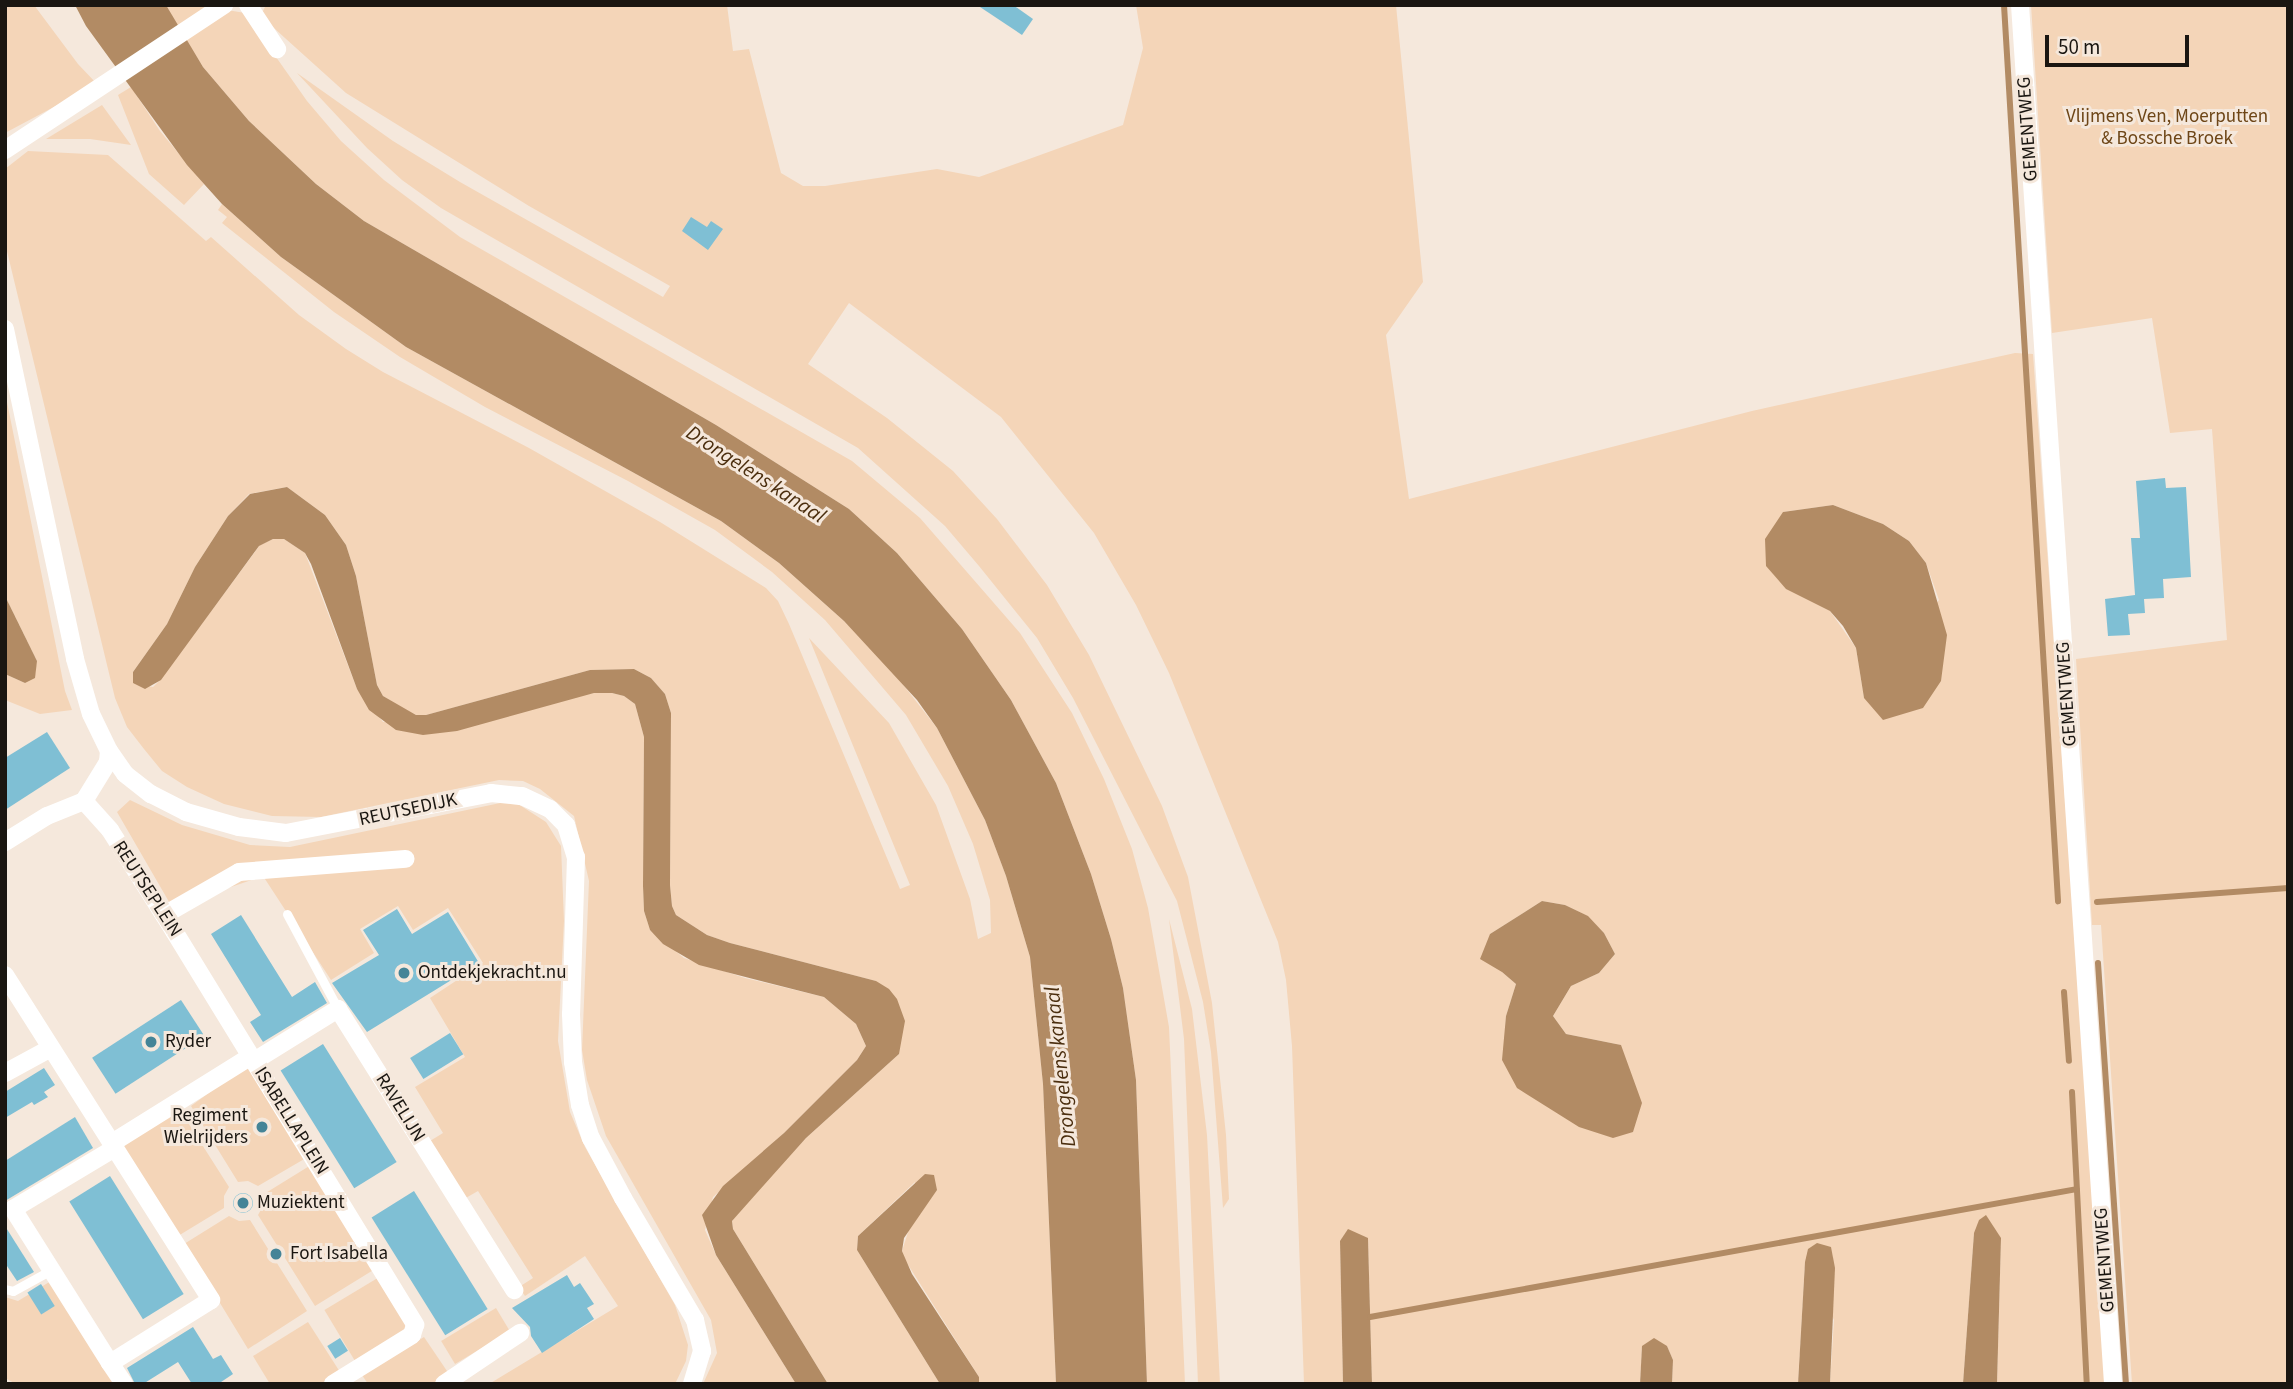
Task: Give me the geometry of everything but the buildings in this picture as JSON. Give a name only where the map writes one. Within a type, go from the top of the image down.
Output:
[{"type":"street","points":[[5,150],[224,5]]},
{"type":"street","points":[[248,5],[277,49]]},
{"type":"street","name":"GEMENTWEG","points":[[2020,5],[2113,1384]]},
{"type":"street","name":"REUTSEDIJK","points":[[5,329],[75,659],[91,714],[109,751],[125,774],[151,794],[186,812],[239,827],[286,833],[491,793],[522,796],[550,809],[566,825],[576,857],[570,1014],[573,1062],[580,1105],[592,1138],[623,1198],[695,1320],[702,1352],[692,1384]]},
{"type":"street","points":[[5,842],[47,816],[84,801],[108,762],[109,751]]},
{"type":"street","name":"REUTSEPLEIN","points":[[84,801],[110,830],[253,1058]]},
{"type":"street","points":[[163,915],[239,872],[405,859]]},
{"type":"street","points":[[5,975],[211,1300],[110,1363]]},
{"type":"street","points":[[253,1058],[338,1009]]},
{"type":"street","name":"RAVELIJN","points":[[338,1009],[514,1290]]},
{"type":"street","points":[[5,1073],[51,1048]]},
{"type":"street","name":"ISABELLAPLEIN","points":[[9,1205],[113,1146],[253,1058],[415,1325],[412,1335],[333,1384]]},
{"type":"street","points":[[9,1205],[124,1384]]},
{"type":"street","points":[[444,1384],[520,1334]]},
{"type":"lane","points":[[287,914],[338,1009]]},
{"type":"lane","points":[[5,1289],[13,1291],[51,1270]]},
{"type":"green space","points":[[5,5],[34,5],[78,64],[97,84],[5,133]]},
{"type":"green space","points":[[166,5],[220,5],[181,32]]},
{"type":"green space","points":[[266,5],[727,5],[733,51],[749,49],[781,173],[803,186],[825,186],[937,169],[979,177],[1123,125],[1143,48],[1136,5],[1396,5],[1423,282],[1386,335],[1409,499],[1752,411],[2015,353],[2033,354],[2107,1384],[1997,1384],[2001,1238],[1974,1233],[1963,1384],[1830,1384],[1834,1320],[1805,1262],[1798,1384],[1672,1384],[1673,1360],[1667,1346],[1642,1346],[1640,1384],[1372,1384],[1368,1239],[1340,1241],[1343,1384],[1304,1384],[1292,1046],[1286,980],[1278,942],[1169,673],[1136,605],[1094,533],[1001,417],[849,303],[808,364],[887,418],[953,471],[997,519],[1047,585],[1089,655],[1162,806],[1188,877],[1212,1003],[1226,1135],[1229,1199],[1223,1208],[1211,1052],[1203,1002],[1177,901],[1073,698],[1037,638],[945,526],[858,448],[441,208],[402,180],[367,148],[297,73],[393,141],[460,182],[663,297],[670,286],[529,206],[346,93],[265,20],[262,13]],"holes":[[[1833,505],[1883,524],[1909,541],[1926,563],[1939,600],[1864,698],[1856,648],[1830,611],[1783,512]],[[1542,901],[1565,905],[1587,916],[1604,933],[1615,954],[1599,973],[1571,986],[1553,1016],[1566,1034],[1621,1045],[1505,1033],[1506,1016],[1516,984],[1502,972],[1490,934]]]},
{"type":"green space","name":"Vlijmens Ven, Moerputten & Bossche Broek","points":[[2031,5],[2288,5],[2288,1384],[2132,1384],[2101,925],[2092,925],[2076,659],[2227,640],[2212,429],[2170,433],[2152,318],[2052,333]]},
{"type":"green space","points":[[227,10],[245,13],[307,101],[341,141],[384,180],[460,237],[852,461],[920,518],[1020,633],[1072,713],[1104,779],[1132,849],[1148,908],[1169,1027],[1185,1384],[1147,1384],[1136,1080],[1123,988],[1111,939],[1091,874],[1056,783],[1011,700],[962,629],[897,553],[849,509],[716,425],[364,221],[316,184],[249,121],[203,67],[185,38]]},
{"type":"green space","points":[[131,87],[160,131],[204,184],[184,205],[149,174],[118,95]]},
{"type":"green space","points":[[102,105],[131,145],[90,139],[46,139]]},
{"type":"green space","points":[[28,151],[108,155],[206,241],[211,237],[299,315],[346,349],[383,372],[529,448],[660,522],[766,588],[778,601],[789,624],[900,889],[910,885],[809,638],[889,723],[936,805],[970,899],[978,939],[991,933],[990,900],[973,844],[948,786],[906,715],[825,620],[772,572],[715,530],[628,481],[485,407],[400,357],[334,312],[222,223],[227,217],[218,210],[222,204],[281,257],[406,347],[721,521],[779,563],[844,621],[894,673],[937,728],[985,820],[1006,876],[1030,957],[1043,1084],[1056,1384],[979,1384],[979,1377],[905,1260],[902,1251],[909,1229],[915,1182],[858,1236],[857,1250],[940,1384],[828,1384],[733,1229],[732,1221],[737,1212],[806,1138],[899,1054],[876,981],[730,943],[707,935],[676,915],[672,906],[670,885],[671,713],[665,694],[651,678],[634,669],[590,670],[426,715],[416,715],[405,710],[383,696],[377,685],[356,576],[346,545],[325,515],[287,487],[249,494],[228,516],[195,567],[167,624],[133,672],[134,683],[153,687],[260,545],[273,539],[284,539],[305,553],[357,689],[383,722],[594,693],[624,696],[635,704],[644,737],[643,886],[644,911],[650,930],[684,958],[745,978],[824,997],[856,1024],[866,1046],[857,1060],[784,1133],[713,1197],[705,1230],[716,1255],[796,1384],[703,1384],[717,1353],[711,1320],[606,1136],[587,1080],[582,1050],[589,881],[574,816],[540,789],[523,781],[499,780],[321,817],[272,816],[224,804],[187,787],[162,771],[127,727],[115,698],[5,243],[5,169]]},
{"type":"green space","points":[[5,392],[65,691],[72,710],[40,714],[5,700],[5,674],[25,683],[37,661],[5,596]]},
{"type":"green space","points":[[130,800],[182,825],[250,845],[290,847],[505,802],[515,802],[546,822],[561,846],[564,921],[558,1041],[570,1112],[585,1147],[675,1305],[688,1345],[686,1361],[675,1384],[489,1384],[618,1306],[585,1256],[525,1296],[519,1287],[533,1278],[478,1191],[464,1199],[430,1141],[443,1133],[415,1087],[465,1057],[430,998],[483,963],[448,908],[413,930],[398,906],[360,929],[374,953],[331,980],[263,876],[172,907],[117,812]]},
{"type":"green space","points":[[1169,919],[1192,1009],[1207,1135],[1220,1384],[1198,1384],[1184,1039]]},
{"type":"green space","points":[[247,1065],[306,1158],[258,1186],[248,1181],[238,1182],[191,1106]]},
{"type":"green space","points":[[180,1110],[229,1187],[224,1196],[224,1208],[178,1236],[123,1146]]},
{"type":"green space","points":[[311,1165],[375,1269],[315,1306],[258,1215],[263,1206],[264,1194]]},
{"type":"green space","points":[[229,1216],[239,1221],[250,1220],[307,1311],[248,1349],[184,1244]]},
{"type":"green space","points":[[381,1276],[412,1327],[355,1361],[324,1310]]},
{"type":"green space","points":[[51,1281],[116,1384],[16,1384],[5,1378],[5,1297],[18,1301]]},
{"type":"green space","points":[[496,1308],[510,1331],[455,1364],[441,1341]]},
{"type":"green space","points":[[308,1322],[340,1372],[321,1384],[270,1384],[253,1356]]},
{"type":"green space","points":[[424,1337],[449,1374],[433,1384],[368,1384],[362,1375]]},
{"type":"water","name":"Drongelens kanaal","points":[[75,5],[166,5],[203,67],[249,121],[316,184],[364,221],[716,425],[849,509],[897,553],[962,629],[1011,700],[1056,783],[1091,874],[1111,939],[1123,988],[1136,1080],[1147,1384],[1056,1384],[1043,1084],[1030,957],[1006,876],[985,820],[937,728],[917,700],[844,621],[779,563],[721,521],[406,347],[281,257],[222,204],[187,165],[86,26]]},
{"type":"water","points":[[287,487],[325,515],[346,545],[356,576],[377,685],[383,696],[416,715],[426,715],[590,670],[634,669],[651,678],[665,694],[671,713],[670,885],[672,906],[676,915],[707,935],[730,943],[876,981],[889,989],[897,999],[905,1021],[899,1054],[806,1138],[732,1221],[733,1229],[828,1384],[796,1384],[716,1255],[702,1215],[723,1186],[784,1133],[857,1060],[866,1046],[856,1024],[824,997],[699,965],[663,944],[650,930],[644,911],[643,886],[644,737],[635,704],[624,696],[594,693],[457,731],[423,735],[396,730],[369,710],[357,689],[311,564],[305,553],[284,539],[273,539],[259,546],[161,680],[145,689],[133,683],[133,672],[167,624],[195,567],[228,516],[250,494]]},
{"type":"water","points":[[1833,505],[1883,524],[1909,541],[1926,563],[1947,635],[1941,681],[1923,708],[1883,720],[1864,698],[1856,648],[1843,626],[1830,611],[1786,589],[1766,566],[1765,539],[1783,512]]},
{"type":"water","points":[[5,596],[37,661],[35,678],[25,683],[5,674]]},
{"type":"water","points":[[1542,901],[1565,905],[1588,916],[1604,933],[1615,954],[1599,973],[1571,986],[1553,1016],[1566,1034],[1621,1045],[1642,1103],[1633,1132],[1613,1138],[1579,1127],[1517,1088],[1502,1060],[1506,1016],[1516,984],[1480,959],[1490,934]]},
{"type":"water","points":[[925,1174],[934,1175],[937,1190],[904,1238],[902,1251],[912,1274],[979,1377],[979,1384],[940,1384],[857,1250],[858,1236]]},
{"type":"water","points":[[1986,1215],[2001,1238],[1997,1384],[1963,1384],[1974,1233],[1979,1220]]},
{"type":"water","points":[[1348,1229],[1368,1238],[1372,1384],[1343,1384],[1340,1241]]},
{"type":"water","points":[[1817,1243],[1831,1247],[1835,1268],[1830,1384],[1798,1384],[1805,1262],[1808,1249]]},
{"type":"water","points":[[1654,1338],[1667,1346],[1673,1360],[1672,1384],[1640,1384],[1642,1346]]},
{"type":"waterway","points":[[2004,5],[2058,901]]},
{"type":"waterway","points":[[2097,902],[2288,888]]},
{"type":"waterway","points":[[2098,963],[2126,1384]]},
{"type":"waterway","points":[[2064,992],[2069,1061]]},
{"type":"waterway","points":[[2072,1092],[2087,1384]]},
{"type":"waterway","points":[[1370,1317],[2077,1189]]},
{"type":"place","name":"Ontdekjekracht.nu","points":[[404,973]]},
{"type":"place","name":"Ryder","points":[[151,1042]]},
{"type":"place","name":"Regiment Wielrijders","points":[[262,1127]]},
{"type":"place","name":"Muziektent","points":[[243,1203]]},
{"type":"place","name":"Fort Isabella","points":[[276,1254]]}]
